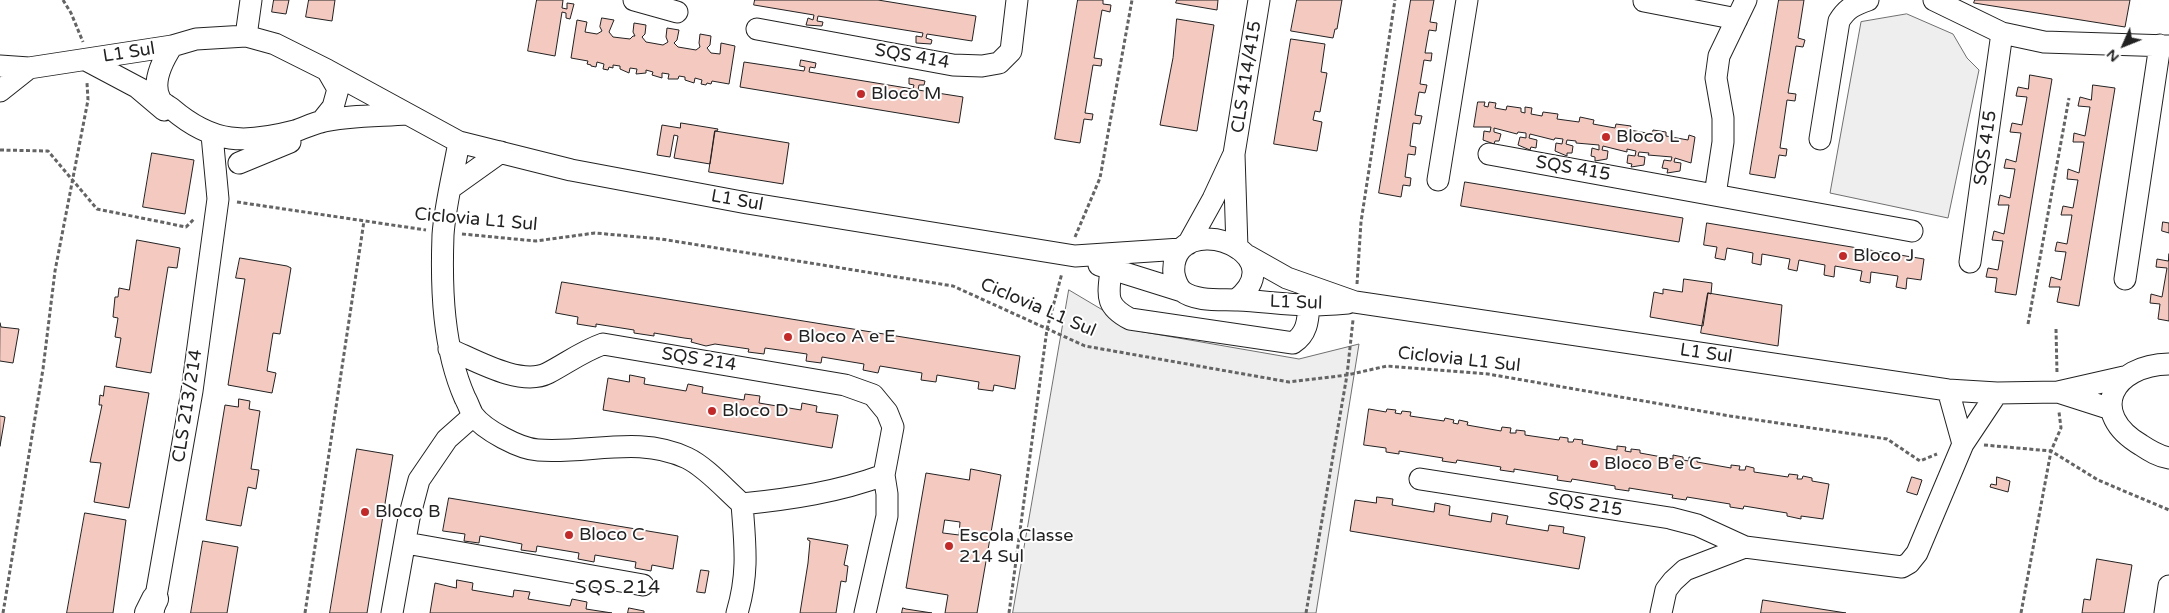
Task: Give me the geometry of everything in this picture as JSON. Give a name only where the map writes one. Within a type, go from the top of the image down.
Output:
[{"type":"street","points":[[246,36],[251,0]]},
{"type":"street","points":[[634,0],[677,12]]},
{"type":"street","name":"SQS 414","points":[[757,29],[953,65],[982,66],[999,62],[1011,51],[1017,0]]},
{"type":"street","name":"CLS 414/415","points":[[1242,252],[1234,154],[1259,0]]},
{"type":"street","points":[[1438,180],[1467,0]]},
{"type":"street","points":[[1715,196],[1723,142],[1723,118],[1716,78],[1719,56],[1746,0]]},
{"type":"street","points":[[1820,139],[1839,21],[1846,10],[1853,5],[1868,0]]},
{"type":"street","points":[[1934,0],[2002,33],[2044,42],[2164,45],[2125,279]]},
{"type":"street","points":[[1644,1],[1737,19]]},
{"type":"street","name":"SQS 415","points":[[1970,262],[2002,33]]},
{"type":"street","name":"L1 Sul","points":[[0,66],[29,68],[172,46],[196,39],[246,36],[275,44],[460,142],[571,170],[737,201],[1071,255],[1111,270],[1182,291]]},
{"type":"street","points":[[160,100],[158,87],[159,72],[164,58],[172,46]]},
{"type":"street","name":"L1 Sul","points":[[86,60],[160,100],[213,144]]},
{"type":"street","points":[[0,91],[29,68]]},
{"type":"street","points":[[321,122],[333,107],[338,89],[327,70]]},
{"type":"street","points":[[138,88],[213,144],[253,140],[297,130],[321,122],[408,114]]},
{"type":"street","points":[[240,163],[346,119]]},
{"type":"street","name":"CLS 213/214","points":[[218,199],[253,140]]},
{"type":"street","points":[[460,142],[443,233],[443,291],[449,349],[458,383],[473,416],[501,438],[536,450],[570,451],[652,446],[688,458],[742,504],[746,563],[744,590],[737,613]]},
{"type":"street","name":"CLS 213/214","points":[[152,608],[192,391],[218,199],[213,144]]},
{"type":"street","points":[[452,187],[501,152]]},
{"type":"street","name":"CLS 414/415","points":[[1184,246],[1213,199],[1234,154]]},
{"type":"street","name":"SQS 415","points":[[1489,154],[1912,231]]},
{"type":"street","points":[[1210,239],[1242,252],[1254,271],[1253,282],[1247,291],[1236,300],[1220,301],[1201,298],[1182,291],[1176,280],[1173,268],[1175,259],[1184,246],[1210,239]]},
{"type":"street","name":"L1 Sul","points":[[1071,255],[1184,246]]},
{"type":"street","name":"L1 Sul","points":[[1242,252],[1288,278],[1356,302],[1948,390],[1997,393],[2058,392],[2124,377],[2135,370],[2149,366],[2169,364]]},
{"type":"street","points":[[1111,270],[1109,291],[1111,302],[1116,312],[1130,319],[1293,343],[1300,338],[1308,324],[1309,305]]},
{"type":"street","name":"L1 Sul","points":[[1236,300],[1309,305],[1356,302]]},
{"type":"street","name":"SQS 214","points":[[449,349],[496,369],[524,377],[547,374],[586,350],[604,344],[845,385],[873,395],[887,412],[893,427],[884,474],[887,494],[887,516],[865,613]]},
{"type":"street","points":[[2124,377],[2114,391],[2111,409],[2118,427],[2132,440],[2160,456],[2169,458]]},
{"type":"street","points":[[1948,390],[1963,444]]},
{"type":"street","name":"L1 Sul","points":[[2058,392],[2111,409]]},
{"type":"street","name":"SQS 215","points":[[1420,479],[1670,518],[1697,525],[1744,547],[1902,567],[1909,563],[1917,553],[1963,444],[1997,393]]},
{"type":"street","points":[[392,613],[409,518],[419,480],[447,439],[473,416]]},
{"type":"street","points":[[742,504],[839,490],[884,474]]},
{"type":"street","points":[[406,543],[643,585]]},
{"type":"street","name":"SQS 215","points":[[1661,613],[1666,590],[1685,570],[1744,547]]},
{"type":"street","points":[[2165,613],[2169,586]]},
{"type":"path","points":[[4,613],[43,369],[55,271],[88,100],[86,60],[82,36],[63,0]]},
{"type":"path","points":[[1009,613],[1047,329],[1071,255],[1100,178],[1132,0]]},
{"type":"path","points":[[1306,613],[1347,375],[1356,302],[1361,222],[1395,0]]},
{"type":"path","points":[[2028,324],[2069,98]]},
{"type":"path","points":[[0,150],[48,151],[97,209],[186,226],[218,199]]},
{"type":"path","name":"Ciclovia L1 Sul","points":[[218,199],[443,233],[536,241],[595,232],[681,242],[953,286],[1086,346],[1289,382],[1347,375],[1387,366],[1488,374],[1730,416],[1887,439],[1920,461],[1963,444],[2051,451],[2098,480],[2169,510]]},
{"type":"path","points":[[305,613],[364,221]]},
{"type":"path","points":[[2021,613],[2051,451],[2061,428],[2056,329]]},
{"type":"shaded area","points":[[1907,14],[1953,34],[1967,58],[1979,70],[1948,218],[1830,193],[1861,22]]},
{"type":"shaded area","points":[[1069,290],[1138,331],[1299,359],[1359,344],[1316,613],[1013,613]]},
{"type":"building","points":[[274,0],[289,0],[286,14],[272,12]]},
{"type":"building","points":[[309,0],[335,0],[332,21],[306,17]]},
{"type":"building","points":[[537,0],[563,0],[562,8],[567,9],[567,3],[574,4],[570,19],[566,18],[566,13],[562,12],[555,56],[528,51]]},
{"type":"building","points":[[755,0],[878,0],[976,16],[972,41],[927,34],[926,38],[932,40],[931,44],[916,43],[916,36],[922,37],[923,33],[818,16],[817,21],[823,22],[822,26],[806,25],[808,18],[813,20],[814,15],[754,5]]},
{"type":"building","points":[[1078,0],[1103,0],[1103,4],[1111,5],[1110,12],[1102,10],[1094,58],[1102,59],[1101,66],[1093,65],[1085,113],[1093,114],[1092,120],[1084,119],[1080,143],[1055,139]]},
{"type":"building","points":[[1177,0],[1218,0],[1217,10],[1176,3]]},
{"type":"building","points":[[1297,0],[1342,0],[1337,29],[1335,29],[1333,38],[1291,31]]},
{"type":"building","points":[[1411,0],[1434,0],[1430,22],[1437,23],[1436,31],[1429,30],[1425,53],[1432,53],[1431,61],[1424,60],[1420,84],[1427,85],[1425,93],[1419,92],[1415,115],[1422,116],[1420,124],[1413,123],[1410,146],[1416,147],[1415,155],[1408,154],[1405,177],[1411,178],[1410,186],[1403,185],[1401,197],[1379,193]]},
{"type":"building","points":[[1779,0],[1804,0],[1798,38],[1805,40],[1803,47],[1796,46],[1788,93],[1796,94],[1795,101],[1787,100],[1780,148],[1787,149],[1786,156],[1779,155],[1775,178],[1750,174]]},
{"type":"building","points":[[1975,0],[2130,0],[2125,27],[1974,3]]},
{"type":"building","points":[[602,18],[614,20],[609,32],[613,37],[630,39],[635,36],[633,32],[634,23],[646,25],[645,34],[642,37],[646,42],[663,45],[668,42],[666,37],[667,28],[679,30],[677,40],[674,43],[678,47],[696,50],[700,47],[700,34],[711,36],[710,45],[707,48],[711,53],[720,54],[721,43],[735,46],[729,84],[712,81],[711,84],[707,83],[706,85],[701,84],[702,80],[695,78],[694,83],[685,80],[685,77],[679,76],[678,79],[668,79],[669,74],[662,73],[662,78],[652,75],[653,72],[646,70],[646,73],[636,74],[637,69],[630,68],[629,73],[620,69],[620,66],[613,65],[613,68],[609,67],[608,70],[603,69],[604,64],[597,62],[596,67],[587,64],[588,61],[571,58],[577,20],[587,22],[585,32],[597,34],[602,31],[600,27]]},
{"type":"building","points":[[1177,19],[1214,25],[1197,131],[1160,125],[1173,58]]},
{"type":"building","points":[[1291,39],[1325,44],[1321,72],[1327,73],[1320,112],[1315,111],[1313,120],[1322,122],[1317,151],[1274,144]]},
{"type":"building","name":"Bloco M","points":[[801,60],[816,63],[815,68],[810,67],[809,72],[913,89],[914,85],[909,84],[909,78],[925,81],[924,85],[919,85],[918,90],[963,97],[959,123],[740,87],[744,62],[804,71],[805,67],[800,66]]},
{"type":"building","points":[[2030,75],[2052,79],[2016,295],[1995,292],[1997,278],[1986,277],[1988,268],[1998,270],[2003,241],[1992,240],[1994,231],[2004,234],[2009,205],[1998,205],[2000,195],[2010,198],[2015,169],[2004,168],[2006,159],[2016,162],[2021,133],[2010,132],[2012,123],[2022,125],[2027,97],[2016,96],[2018,87],[2028,89]]},
{"type":"building","points":[[2093,85],[2115,88],[2079,306],[2057,302],[2060,287],[2049,287],[2051,277],[2061,280],[2066,252],[2055,251],[2057,242],[2067,244],[2072,215],[2061,215],[2063,206],[2073,208],[2078,180],[2067,179],[2068,169],[2079,173],[2084,142],[2073,142],[2074,133],[2085,136],[2090,107],[2078,106],[2080,97],[2091,100]]},
{"type":"building","name":"Bloco L","points":[[1478,102],[1485,102],[1484,106],[1488,107],[1489,102],[1496,103],[1495,108],[1506,110],[1507,106],[1521,108],[1521,112],[1525,113],[1525,107],[1532,108],[1531,114],[1542,116],[1543,112],[1558,114],[1557,119],[1579,122],[1580,117],[1594,120],[1593,124],[1615,128],[1616,124],[1631,126],[1630,130],[1652,134],[1653,130],[1666,132],[1666,136],[1688,140],[1689,135],[1695,137],[1691,163],[1675,158],[1674,162],[1681,163],[1680,171],[1667,173],[1668,169],[1662,168],[1664,160],[1671,161],[1672,157],[1648,155],[1649,153],[1639,152],[1638,156],[1645,157],[1644,165],[1631,167],[1632,164],[1627,163],[1628,155],[1635,156],[1636,151],[1627,149],[1627,152],[1603,146],[1602,150],[1608,151],[1607,159],[1595,161],[1595,157],[1591,156],[1592,148],[1599,150],[1599,145],[1576,143],[1576,141],[1567,140],[1566,144],[1573,146],[1572,153],[1567,153],[1567,156],[1555,151],[1556,143],[1562,144],[1563,139],[1555,138],[1554,140],[1530,134],[1529,138],[1537,140],[1536,148],[1531,147],[1530,150],[1518,145],[1520,137],[1526,138],[1526,133],[1518,132],[1517,134],[1494,128],[1494,132],[1501,134],[1499,141],[1495,141],[1494,144],[1483,140],[1484,131],[1490,132],[1491,127],[1474,127]]},
{"type":"building","points":[[681,123],[718,129],[715,131],[710,164],[674,158],[678,136],[674,135],[670,157],[657,155],[662,125],[680,128]]},
{"type":"building","points":[[715,131],[789,143],[783,184],[709,172]]},
{"type":"building","points":[[152,153],[194,160],[185,214],[143,207]]},
{"type":"building","points":[[1465,182],[1683,218],[1679,242],[1461,206]]},
{"type":"building","points":[[2163,222],[2169,223],[2169,233],[2162,231]]},
{"type":"building","name":"Bloco J","points":[[1707,223],[1924,259],[1921,280],[1907,278],[1906,289],[1896,287],[1898,276],[1871,272],[1870,283],[1860,281],[1862,271],[1835,266],[1834,277],[1824,275],[1825,265],[1799,260],[1797,271],[1788,269],[1790,259],[1762,254],[1761,265],[1752,263],[1753,253],[1727,248],[1725,260],[1715,258],[1717,247],[1704,245]]},
{"type":"building","points":[[137,240],[180,248],[177,268],[168,267],[151,373],[116,367],[121,338],[115,337],[118,318],[113,317],[115,297],[118,297],[119,288],[129,290]]},
{"type":"building","points":[[2169,254],[2169,321],[2158,319],[2160,304],[2150,303],[2151,294],[2162,297],[2167,268],[2156,267],[2157,259],[2168,261]]},
{"type":"building","points":[[240,258],[291,268],[280,334],[273,333],[267,371],[276,373],[272,393],[228,385],[245,279],[236,278]]},
{"type":"building","points":[[1684,279],[1712,283],[1711,294],[1708,293],[1703,326],[1650,317],[1654,292],[1663,294],[1663,289],[1682,292]]},
{"type":"building","name":"Bloco A e E","points":[[562,282],[1020,356],[1015,389],[994,385],[993,391],[978,389],[979,382],[937,375],[936,382],[921,380],[922,373],[880,366],[878,373],[863,370],[864,364],[822,357],[821,363],[806,361],[807,354],[765,348],[764,354],[748,352],[749,349],[715,344],[706,346],[691,342],[692,339],[654,333],[654,336],[634,333],[634,330],[596,324],[596,327],[577,324],[578,317],[556,313]]},
{"type":"building","points":[[1708,293],[1782,305],[1778,346],[1701,333]]},
{"type":"building","points":[[0,323],[1,327],[19,329],[13,363],[0,361]]},
{"type":"building","name":"Bloco D","points":[[630,375],[645,378],[644,384],[686,391],[688,384],[703,387],[702,393],[744,400],[745,394],[760,396],[759,403],[801,410],[802,403],[817,406],[816,412],[838,415],[832,448],[603,410],[608,378],[629,382]]},
{"type":"building","points":[[105,386],[149,393],[129,508],[94,502],[101,463],[90,462],[102,405],[99,405],[100,395],[103,396]]},
{"type":"building","points":[[239,399],[250,401],[249,409],[260,411],[251,469],[259,470],[256,489],[248,487],[241,526],[206,520],[225,405],[238,407]]},
{"type":"building","name":"Bloco B e C","points":[[1369,409],[1386,412],[1387,409],[1396,410],[1395,413],[1401,414],[1402,411],[1411,412],[1410,416],[1444,421],[1445,418],[1454,420],[1453,423],[1458,424],[1459,420],[1468,422],[1467,425],[1501,431],[1502,427],[1511,428],[1510,433],[1516,433],[1516,430],[1525,431],[1525,435],[1559,440],[1560,437],[1568,438],[1568,442],[1573,442],[1574,439],[1583,440],[1582,444],[1617,450],[1617,446],[1626,447],[1625,451],[1631,452],[1631,449],[1640,450],[1640,453],[1673,459],[1673,455],[1683,457],[1683,460],[1689,461],[1689,457],[1697,459],[1697,462],[1731,468],[1731,465],[1740,466],[1739,470],[1745,470],[1746,466],[1754,468],[1754,472],[1788,477],[1789,474],[1798,475],[1797,479],[1802,479],[1803,476],[1812,478],[1812,481],[1829,484],[1823,519],[1801,516],[1801,519],[1787,516],[1787,513],[1744,506],[1743,509],[1730,507],[1730,504],[1687,497],[1686,500],[1672,498],[1673,495],[1629,488],[1629,491],[1615,489],[1615,486],[1572,479],[1571,482],[1557,480],[1558,476],[1514,469],[1514,472],[1500,470],[1501,467],[1457,460],[1456,463],[1442,461],[1443,458],[1399,451],[1399,454],[1386,452],[1386,448],[1364,445]]},
{"type":"building","points":[[0,416],[5,417],[0,446]]},
{"type":"building","name":"Bloco B","points":[[357,449],[393,455],[367,613],[330,613]]},
{"type":"building","name":"Escola Classe 214 Sul","points":[[971,469],[1001,475],[977,613],[945,613],[948,595],[906,588],[926,473],[969,480]],"holes":[[[945,520],[960,522],[959,535],[943,533]]]},
{"type":"building","points":[[1912,477],[1922,480],[1917,495],[1907,492]]},
{"type":"building","points":[[1997,477],[2010,481],[2008,492],[1990,487],[1991,484],[1996,485]]},
{"type":"building","points":[[1377,497],[1393,499],[1392,505],[1434,512],[1435,503],[1450,506],[1449,515],[1491,522],[1492,513],[1508,516],[1506,524],[1548,531],[1549,525],[1564,527],[1563,533],[1585,537],[1579,569],[1350,531],[1355,500],[1376,503]]},
{"type":"building","name":"Bloco C","points":[[449,498],[678,536],[673,569],[652,565],[651,571],[635,568],[636,562],[595,555],[594,562],[578,559],[579,553],[537,546],[536,552],[521,550],[522,544],[480,536],[479,543],[464,541],[465,534],[443,531]]},
{"type":"building","points":[[85,513],[126,520],[113,613],[67,613]]},
{"type":"building","points":[[808,538],[848,545],[844,565],[848,566],[846,582],[841,581],[836,613],[800,613],[808,563],[810,541]]},
{"type":"building","points":[[203,541],[238,547],[227,613],[191,613]]},
{"type":"building","points":[[2097,559],[2132,565],[2124,613],[2082,613],[2084,599],[2090,600]]},
{"type":"building","points":[[701,570],[709,571],[705,593],[697,592]]},
{"type":"building","points":[[457,580],[473,583],[472,590],[513,597],[514,590],[530,592],[528,599],[570,606],[572,599],[587,602],[586,609],[612,613],[430,613],[435,583],[456,588]]},
{"type":"building","points":[[1763,600],[1846,613],[1761,613]]},
{"type":"building","points":[[629,608],[644,611],[644,613],[628,613]]},
{"type":"building","points":[[903,608],[906,609],[932,613],[902,613]]},
{"type":"place","name":"Bloco M","points":[[861,94]]},
{"type":"place","name":"Bloco L","points":[[1606,137]]},
{"type":"place","name":"Bloco J","points":[[1843,256]]},
{"type":"place","name":"Bloco A e E","points":[[788,337]]},
{"type":"place","name":"Bloco D","points":[[712,411]]},
{"type":"place","name":"Bloco B e C","points":[[1594,464]]},
{"type":"place","name":"Bloco B","points":[[365,512]]},
{"type":"place","name":"Bloco C","points":[[569,535]]},
{"type":"place","name":"Escola Classe 214 Sul","points":[[949,546]]},
{"type":"district","name":"SQS 214","points":[[618,588]]}]
